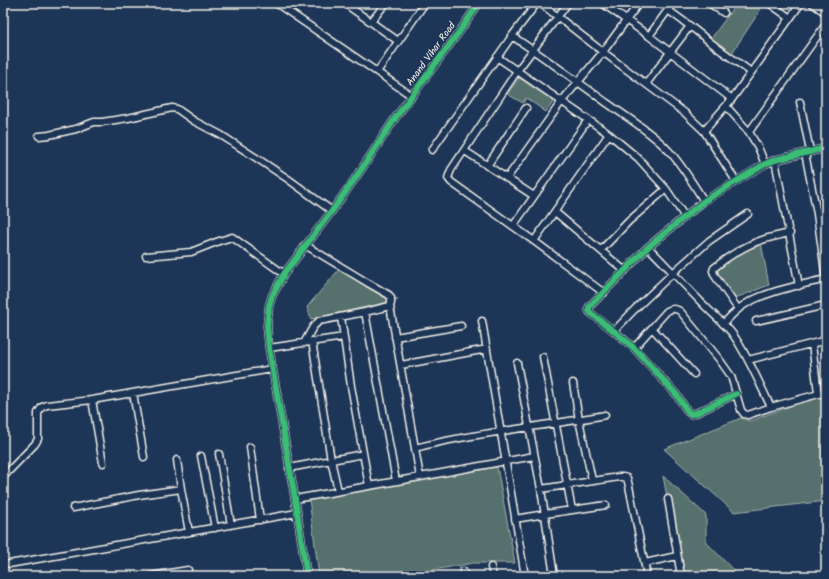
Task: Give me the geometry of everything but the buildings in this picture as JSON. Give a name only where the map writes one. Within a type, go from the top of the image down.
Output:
[{"type":"street","points":[[276,3],[412,96]]},
{"type":"street","points":[[344,3],[354,6],[371,22],[398,41]]},
{"type":"street","points":[[371,22],[386,3]]},
{"type":"street","points":[[377,72],[425,3]]},
{"type":"street","name":"Anand Vihar Road","points":[[307,576],[269,348],[267,326],[269,306],[272,296],[284,274],[332,211],[396,117],[479,3]]},
{"type":"street","points":[[432,150],[536,3]]},
{"type":"street","points":[[540,3],[557,18],[685,113],[704,131],[736,181]]},
{"type":"street","points":[[568,3],[518,71],[449,174],[448,178],[451,182],[604,293]]},
{"type":"street","points":[[507,178],[562,101],[603,52],[639,3]]},
{"type":"street","points":[[649,36],[673,3]]},
{"type":"street","points":[[709,3],[724,13]]},
{"type":"street","points":[[769,3],[790,18]]},
{"type":"street","points":[[704,131],[732,99],[801,3]]},
{"type":"street","points":[[812,3],[826,13]]},
{"type":"street","points":[[605,4],[732,99]]},
{"type":"street","points":[[668,10],[751,72]]},
{"type":"street","points":[[749,132],[826,24]]},
{"type":"street","points":[[646,84],[690,26]]},
{"type":"street","points":[[512,36],[645,130],[678,162],[704,201]]},
{"type":"street","points":[[497,57],[609,134],[638,158],[666,189],[685,217]]},
{"type":"street","points":[[723,324],[745,304],[762,297],[826,279],[800,102]]},
{"type":"street","points":[[726,106],[749,132],[758,147],[765,164]]},
{"type":"street","points":[[39,136],[49,135],[94,122],[128,118],[172,108],[177,109],[194,121],[221,135],[272,168],[332,211]]},
{"type":"street","points":[[487,166],[526,108]]},
{"type":"street","points":[[513,226],[588,120]]},
{"type":"street","points":[[534,241],[609,134]]},
{"type":"street","points":[[736,394],[696,413],[692,414],[688,412],[676,394],[634,348],[592,314],[589,311],[589,307],[648,248],[704,201],[765,164],[775,160],[826,148]]},
{"type":"street","points":[[465,151],[534,196]]},
{"type":"street","points":[[775,160],[799,286]]},
{"type":"street","points":[[601,250],[629,221],[666,189]]},
{"type":"street","points":[[555,212],[626,270]]},
{"type":"street","points":[[614,331],[674,272],[709,241],[748,214]]},
{"type":"street","points":[[738,309],[714,276],[714,268],[750,245],[762,240],[790,233]]},
{"type":"street","points":[[146,256],[191,252],[232,237],[284,274]]},
{"type":"street","points":[[305,246],[389,295],[391,298],[390,306],[395,337],[420,477]]},
{"type":"street","points":[[648,248],[674,272],[734,336],[748,360],[771,407]]},
{"type":"street","points":[[756,321],[826,305]]},
{"type":"street","points":[[304,342],[313,327],[319,321],[390,306]]},
{"type":"street","points":[[634,348],[667,311],[675,309],[680,311],[726,368],[731,376],[744,414],[748,415],[818,393],[826,392]]},
{"type":"street","points":[[365,312],[396,481]]},
{"type":"street","points":[[341,316],[351,386],[369,486]]},
{"type":"street","points":[[482,321],[525,576]]},
{"type":"street","points":[[395,337],[461,326]]},
{"type":"street","points":[[652,328],[694,374]]},
{"type":"street","points":[[269,348],[344,337]]},
{"type":"street","points":[[748,360],[826,340]]},
{"type":"street","points":[[312,341],[324,408],[331,460],[338,491]]},
{"type":"street","points":[[812,344],[818,393]]},
{"type":"street","points":[[400,365],[487,349]]},
{"type":"street","points":[[543,356],[572,510]]},
{"type":"street","points":[[517,363],[541,490],[554,576]]},
{"type":"street","points":[[5,475],[38,439],[38,413],[42,407],[92,400],[272,369]]},
{"type":"street","points":[[573,384],[592,480]]},
{"type":"street","points":[[133,392],[144,457]]},
{"type":"street","points":[[92,400],[103,463]]},
{"type":"street","points":[[415,448],[435,443],[605,415]]},
{"type":"street","points":[[250,448],[260,520]]},
{"type":"street","points":[[219,454],[231,525]]},
{"type":"street","points":[[289,468],[363,454]]},
{"type":"street","points":[[201,456],[216,528]]},
{"type":"street","points":[[295,499],[534,456]]},
{"type":"street","points":[[177,460],[189,532]]},
{"type":"street","points":[[541,490],[568,486],[592,480],[623,476],[627,478],[645,563],[646,576]]},
{"type":"street","points":[[73,508],[139,495],[181,489]]},
{"type":"street","points":[[668,498],[680,576]]},
{"type":"street","points":[[516,519],[606,505]]},
{"type":"street","points":[[9,564],[297,513]]},
{"type":"street","points":[[645,563],[677,556]]},
{"type":"street","points":[[491,567],[493,576]]},
{"type":"street","points":[[151,576],[188,570],[189,576]]},
{"type":"green space","points":[[737,3],[753,3],[761,9],[728,59],[707,44]]},
{"type":"green space","points":[[519,78],[554,101],[546,112],[526,98],[523,103],[507,94]]},
{"type":"green space","points":[[760,237],[769,285],[733,299],[713,269],[734,253]]},
{"type":"green space","points":[[341,267],[398,300],[311,319],[307,307]]},
{"type":"green space","points":[[826,395],[826,501],[734,512],[664,449],[741,418],[750,421],[815,397]]},
{"type":"green space","points":[[497,467],[515,563],[473,563],[399,576],[319,576],[309,499],[348,491]]},
{"type":"green space","points":[[663,476],[706,515],[706,542],[739,576],[682,576]]},
{"type":"railway","points":[[3,11],[9,3]]},
{"type":"cycle path","points":[[307,576],[269,348],[267,326],[269,306],[272,296],[284,274],[332,211],[396,117],[479,3]]},
{"type":"cycle path","points":[[736,394],[691,414],[676,394],[634,348],[592,314],[589,311],[589,307],[648,247],[704,201],[765,164],[775,160],[826,148]]}]
